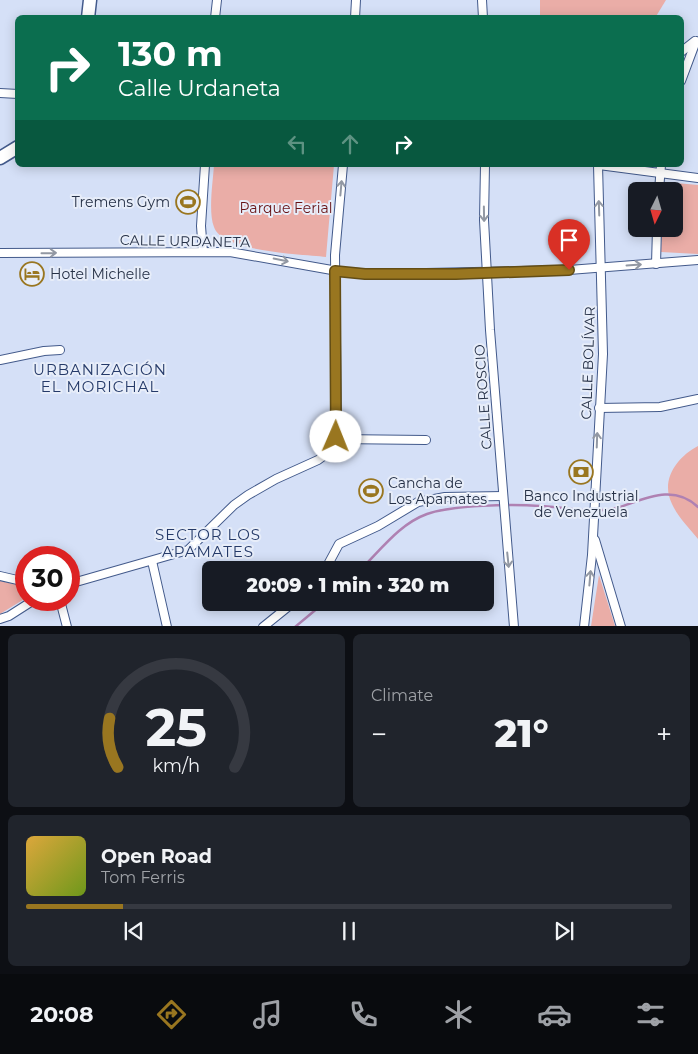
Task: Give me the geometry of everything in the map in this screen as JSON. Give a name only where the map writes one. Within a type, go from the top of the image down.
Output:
[{"type":"highway","points":[[88,15],[90,0]]},
{"type":"highway","points":[[0,158],[15,149]]},
{"type":"street","points":[[215,15],[217,0]]},
{"type":"street","points":[[355,15],[356,0]]},
{"type":"street","points":[[482,0],[483,15]]},
{"type":"street","points":[[684,50],[697,40]]},
{"type":"street","points":[[684,73],[697,40]]},
{"type":"street","points":[[0,93],[15,94]]},
{"type":"street","points":[[203,252],[201,226],[205,167]]},
{"type":"street","points":[[80,581],[188,550],[234,505],[262,486],[323,457],[333,449],[336,439],[335,271],[343,167]]},
{"type":"street","name":"CALLE ROSCIO","points":[[484,167],[487,272],[514,626]]},
{"type":"street","name":"CALLE BOLÍVAR","points":[[584,626],[593,532],[603,339],[598,167]]},
{"type":"street","points":[[629,167],[660,169],[698,178]]},
{"type":"street","points":[[659,182],[660,169]]},
{"type":"street","points":[[656,264],[657,238]]},
{"type":"street","name":"CALLE URDANETA","points":[[0,253],[203,252],[253,254],[335,271],[378,274],[602,268],[698,260]]},
{"type":"street","points":[[0,360],[44,350],[60,350]]},
{"type":"street","points":[[599,408],[660,407],[698,399]]},
{"type":"street","points":[[336,439],[426,440]]},
{"type":"street","points":[[330,561],[339,544],[378,526],[418,502],[445,496],[503,499]]},
{"type":"street","name":"CALLE BOLÍVAR","points":[[593,532],[620,626]]},
{"type":"street","points":[[152,561],[167,626]]},
{"type":"street","points":[[0,576],[15,579]]},
{"type":"street","points":[[0,620],[15,611]]},
{"type":"street","points":[[63,611],[67,626]]},
{"type":"street","points":[[263,626],[282,611]]},
{"type":"green space","points":[[540,0],[666,0],[657,15],[540,15]]},
{"type":"green space","name":"Parque Ferial","points":[[214,167],[334,167],[326,257],[282,253],[247,247],[232,242],[220,235],[214,227],[211,213]]},
{"type":"green space","points":[[683,184],[698,185],[698,254],[661,252],[662,238],[683,237]]},
{"type":"green space","points":[[698,446],[698,539],[674,509],[668,486],[669,478],[677,463],[683,456]]},
{"type":"green space","points":[[599,575],[615,626],[591,626]]},
{"type":"green space","points":[[0,581],[15,584],[15,605],[0,614]]},
{"type":"waterway","points":[[369,561],[408,524],[417,518],[438,511],[466,507],[514,505],[600,510],[620,507],[660,495],[679,496],[689,500],[698,507]]},
{"type":"waterway","points":[[296,626],[314,611]]},
{"type":"place","name":"Tremens Gym","points":[[188,202]]},
{"type":"place","name":"Hotel Michelle","points":[[32,274]]},
{"type":"place","name":"Banco Industrial de Venezuela","points":[[581,472]]},
{"type":"place","name":"Cancha de Los Apamates","points":[[371,491]]},
{"type":"district","name":"URBANIZACIÓN EL MORICHAL","points":[[100,378]]},
{"type":"district","name":"SECTOR LOS APAMATES","points":[[208,544]]},
{"type":"route","points":[[336,437],[335,271],[365,274],[456,274],[569,270]]}]
